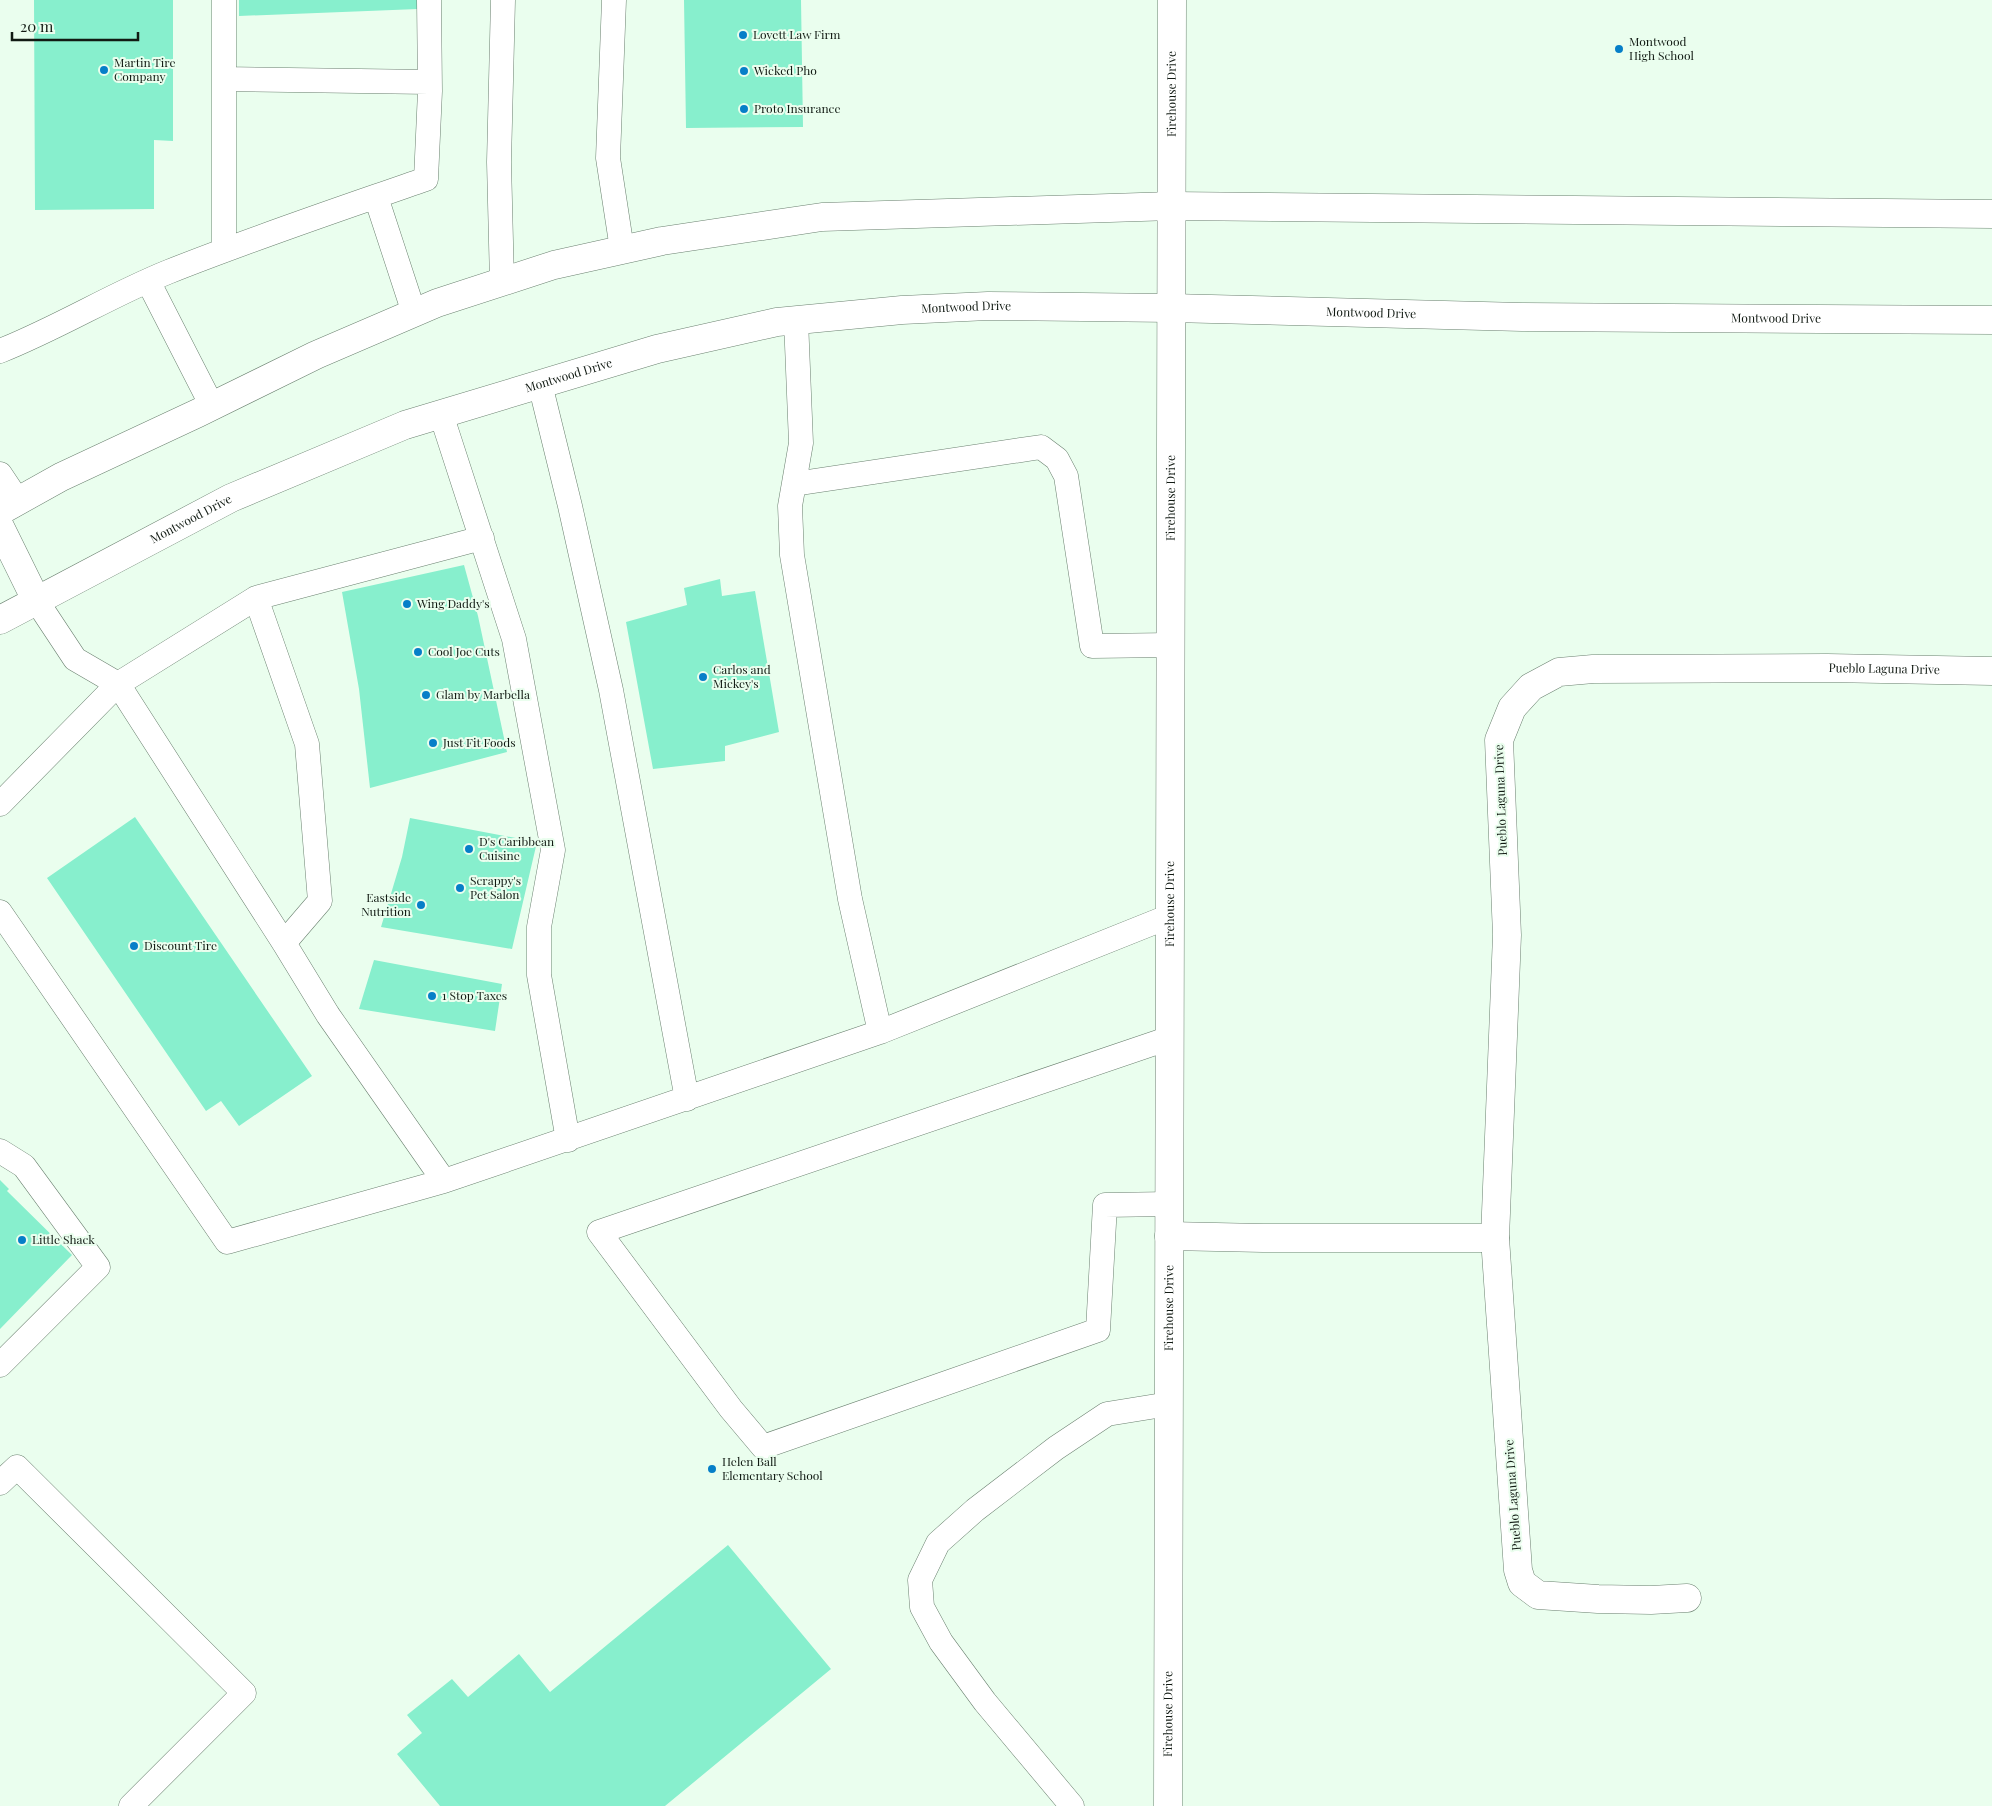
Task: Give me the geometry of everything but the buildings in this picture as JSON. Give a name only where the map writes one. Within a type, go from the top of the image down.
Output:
[{"type":"main road","name":"Firehouse Drive","points":[[1168,1806],[1172,0]]},
{"type":"main road","points":[[9,506],[61,477],[316,355],[437,303],[554,264],[662,240],[822,217],[1172,206],[1992,214]]},
{"type":"main road","name":"Montwood Drive","points":[[0,620],[231,498],[405,425],[657,349],[777,322],[902,310],[988,306],[1171,308],[1522,317],[1992,320]]},
{"type":"main road","points":[[0,527],[36,600]]},
{"type":"main road","name":"Pueblo Laguna Drive","points":[[1687,1598],[1598,1600],[1538,1595],[1522,1583],[1518,1570],[1495,1238],[1507,935],[1499,740],[1512,708],[1531,687],[1559,672],[1593,669],[1827,668],[1992,671]]},
{"type":"main road","points":[[1169,1236],[1495,1238]]},
{"type":"lane","points":[[224,0],[224,250]]},
{"type":"lane","points":[[0,351],[32,338],[148,281],[224,250],[426,179],[429,0]]},
{"type":"lane","points":[[502,282],[499,162],[503,0]]},
{"type":"lane","points":[[614,0],[608,158],[622,249]]},
{"type":"lane","points":[[224,79],[429,82]]},
{"type":"lane","points":[[376,197],[414,313]]},
{"type":"lane","points":[[148,281],[212,406]]},
{"type":"lane","points":[[796,320],[801,443],[790,506],[792,555],[850,899],[880,1032]]},
{"type":"lane","points":[[540,384],[570,506],[611,690],[686,1099]]},
{"type":"lane","points":[[441,414],[514,639],[553,850],[539,927],[539,975],[568,1140]]},
{"type":"lane","points":[[794,484],[1041,447],[1057,459],[1066,476],[1092,646],[1170,646]]},
{"type":"lane","points":[[0,474],[9,506]]},
{"type":"lane","points":[[0,804],[118,684],[256,598],[482,538]]},
{"type":"lane","points":[[256,598],[306,744],[320,901],[284,943]]},
{"type":"lane","points":[[36,600],[76,659],[118,684],[328,1015],[444,1181]]},
{"type":"lane","points":[[0,912],[228,1242],[444,1181],[568,1140],[880,1032],[1170,916]]},
{"type":"lane","points":[[1169,1204],[1105,1205],[1098,1330],[763,1447],[731,1409],[599,1232],[1170,1038]]},
{"type":"lane","points":[[0,1151],[24,1166],[98,1267],[0,1365]]},
{"type":"lane","points":[[1072,1806],[985,1702],[941,1642],[922,1607],[920,1580],[938,1543],[975,1510],[1056,1448],[1107,1414],[1169,1404]]},
{"type":"lane","points":[[0,1483],[17,1467],[244,1693],[131,1806]]},
{"type":"place","name":"Lovett Law Firm","points":[[743,35]]},
{"type":"place","name":"Montwood High School","points":[[1619,49]]},
{"type":"place","name":"Martin Tire Company","points":[[104,70]]},
{"type":"place","name":"Wicked Pho","points":[[744,71]]},
{"type":"place","name":"Proto Insurance","points":[[744,109]]},
{"type":"place","name":"Wing Daddy's","points":[[407,604]]},
{"type":"place","name":"Cool Joe Cuts","points":[[418,652]]},
{"type":"place","name":"Carlos and Mickey's","points":[[703,677]]},
{"type":"place","name":"Glam by Marbella","points":[[426,695]]},
{"type":"place","name":"Just Fit Foods","points":[[433,743]]},
{"type":"place","name":"D's Caribbean Cuisine","points":[[469,849]]},
{"type":"place","name":"Scrappy's Pet Salon","points":[[460,888]]},
{"type":"place","name":"Eastside Nutrition","points":[[421,905]]},
{"type":"place","name":"Discount Tire","points":[[134,946]]},
{"type":"place","name":"1 Stop Taxes","points":[[432,996]]},
{"type":"place","name":"Little Shack","points":[[22,1240]]},
{"type":"place","name":"Helen Ball Elementary School","points":[[712,1469]]}]
